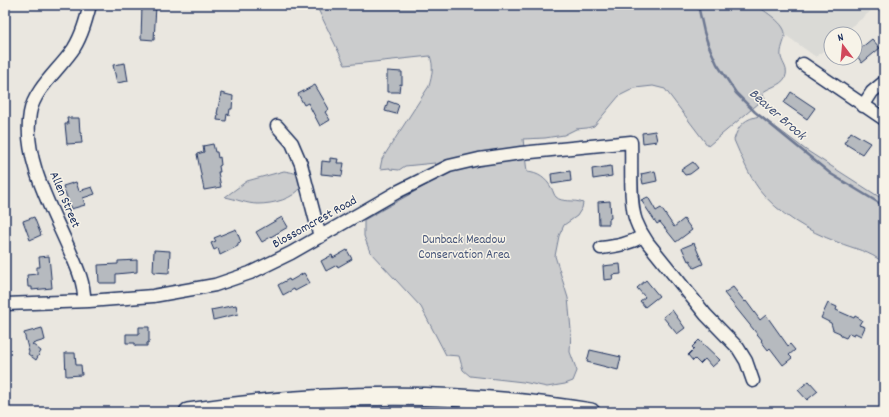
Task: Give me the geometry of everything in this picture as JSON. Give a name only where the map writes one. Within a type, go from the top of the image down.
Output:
[{"type":"highway","points":[[188,412],[284,400],[398,396],[484,400],[544,405],[591,412]]},
{"type":"street","name":"Allen Street","points":[[84,301],[84,294],[79,273],[39,183],[28,128],[30,111],[38,93],[75,46],[83,30],[90,5]]},
{"type":"street","points":[[803,64],[884,119]]},
{"type":"street","points":[[863,106],[872,92],[884,82]]},
{"type":"street","points":[[277,126],[292,143],[301,164],[320,237]]},
{"type":"street","name":"Blossomcrest Road","points":[[5,304],[84,301],[153,296],[215,285],[250,273],[320,237],[399,191],[449,166],[479,159],[521,153],[631,142],[635,220],[644,236]]},
{"type":"street","points":[[601,248],[631,243],[644,236],[689,295],[738,348],[746,361],[753,381]]},
{"type":"shaded area","points":[[744,5],[878,5],[853,26],[823,26],[823,51],[816,57]]},
{"type":"green space","name":"Dunback Meadow Conservation Area","points":[[316,5],[756,5],[779,22],[785,31],[781,57],[786,70],[786,75],[783,81],[762,93],[765,98],[708,146],[665,89],[653,86],[635,88],[619,96],[594,126],[576,129],[564,135],[523,139],[527,172],[538,175],[544,179],[550,185],[555,196],[559,199],[583,203],[577,216],[564,225],[559,236],[555,256],[568,298],[571,330],[570,352],[577,371],[573,381],[547,387],[523,382],[470,376],[463,370],[459,356],[446,355],[421,307],[370,252],[364,236],[364,220],[437,179],[435,163],[405,166],[399,170],[390,168],[380,169],[382,159],[429,86],[432,71],[430,56],[345,65]]},
{"type":"green space","points":[[761,116],[806,150],[884,200],[884,263],[867,253],[815,233],[794,221],[775,206],[759,189],[748,171],[734,140],[740,126],[743,123],[751,118]]},
{"type":"green space","points":[[284,171],[297,174],[300,178],[302,186],[294,194],[283,200],[254,204],[225,197],[247,181]]},
{"type":"building","points":[[142,5],[156,6],[154,40],[141,39]]},
{"type":"building","points":[[872,39],[880,48],[863,62],[863,46]]},
{"type":"building","points":[[125,63],[128,81],[117,83],[113,65]]},
{"type":"building","points":[[387,71],[402,72],[402,85],[400,84],[399,92],[387,92]]},
{"type":"building","points":[[315,85],[329,109],[325,112],[330,120],[320,126],[308,103],[304,105],[298,94]]},
{"type":"building","points":[[791,92],[815,108],[807,119],[784,103]]},
{"type":"building","points":[[221,93],[233,96],[232,109],[230,109],[229,115],[227,114],[226,121],[217,120]]},
{"type":"building","points":[[388,101],[399,105],[396,114],[385,111]]},
{"type":"building","points":[[67,118],[79,118],[82,143],[67,144],[65,124],[68,124]]},
{"type":"building","points":[[655,131],[657,141],[643,143],[642,133]]},
{"type":"building","points":[[851,132],[870,143],[862,154],[844,143]]},
{"type":"building","points":[[213,144],[218,158],[220,157],[221,165],[219,166],[220,172],[218,172],[221,187],[204,190],[197,154],[204,152],[203,146]]},
{"type":"building","points":[[330,158],[338,159],[337,163],[344,163],[342,176],[321,174],[322,161],[330,162]]},
{"type":"building","points":[[693,162],[698,168],[690,174],[685,175],[681,170]]},
{"type":"building","points":[[611,166],[612,176],[593,179],[592,169]]},
{"type":"building","points":[[570,171],[571,181],[552,184],[551,174]]},
{"type":"building","points":[[655,171],[657,181],[643,184],[641,174]]},
{"type":"building","points":[[76,182],[79,191],[92,187],[95,194],[83,198],[85,205],[71,209],[63,186]]},
{"type":"building","points":[[648,197],[656,211],[661,208],[674,227],[684,219],[692,230],[676,242],[660,222],[657,224],[641,200]]},
{"type":"building","points":[[610,201],[611,218],[609,219],[609,224],[599,224],[598,202]]},
{"type":"building","points":[[34,217],[41,235],[30,240],[23,221]]},
{"type":"building","points":[[282,217],[288,227],[262,242],[256,232]]},
{"type":"building","points":[[236,229],[241,242],[238,243],[238,246],[220,255],[218,248],[214,250],[211,243],[216,241],[214,238]]},
{"type":"building","points":[[694,243],[703,264],[694,268],[690,260],[688,261],[682,248]]},
{"type":"building","points":[[154,250],[170,251],[169,273],[153,272]]},
{"type":"building","points":[[347,250],[352,259],[338,267],[337,265],[326,271],[321,261],[332,255],[333,258]]},
{"type":"building","points":[[49,256],[52,288],[32,290],[32,287],[28,287],[27,275],[37,274],[37,267],[40,267],[39,257]]},
{"type":"building","points":[[137,260],[137,272],[116,274],[116,283],[99,283],[98,265],[118,264],[118,261]]},
{"type":"building","points":[[620,264],[621,274],[612,275],[613,279],[604,280],[603,266]]},
{"type":"building","points":[[304,273],[310,283],[295,291],[294,289],[283,295],[278,285],[289,279],[290,281]]},
{"type":"building","points":[[646,280],[659,296],[645,307],[640,301],[645,297],[637,288]]},
{"type":"building","points":[[733,287],[760,320],[766,315],[788,346],[790,344],[795,350],[789,355],[792,358],[783,365],[770,348],[768,350],[761,341],[762,340],[724,293]]},
{"type":"building","points":[[828,303],[837,307],[836,310],[854,318],[855,316],[862,320],[859,325],[865,327],[861,336],[855,333],[854,335],[849,333],[846,338],[841,336],[840,333],[833,330],[831,323],[821,318]]},
{"type":"building","points":[[236,305],[238,314],[213,320],[211,310]]},
{"type":"building","points":[[672,310],[685,328],[677,334],[663,317]]},
{"type":"building","points":[[139,327],[149,327],[149,342],[147,343],[147,346],[135,346],[135,343],[126,343],[126,334],[139,334]]},
{"type":"building","points":[[42,328],[45,340],[32,344],[41,351],[36,360],[28,354],[29,352],[24,333]]},
{"type":"building","points":[[699,340],[720,360],[712,367],[705,359],[700,364],[695,359],[693,361],[688,355],[694,349],[692,347]]},
{"type":"building","points":[[590,350],[621,357],[618,370],[587,362]]},
{"type":"building","points":[[65,353],[75,353],[76,365],[81,365],[82,375],[66,376]]},
{"type":"building","points":[[809,381],[818,391],[807,400],[798,390]]},
{"type":"waterway","name":"Beaver Brook","points":[[698,5],[708,44],[717,64],[736,93],[755,112],[831,174],[884,206]]}]
